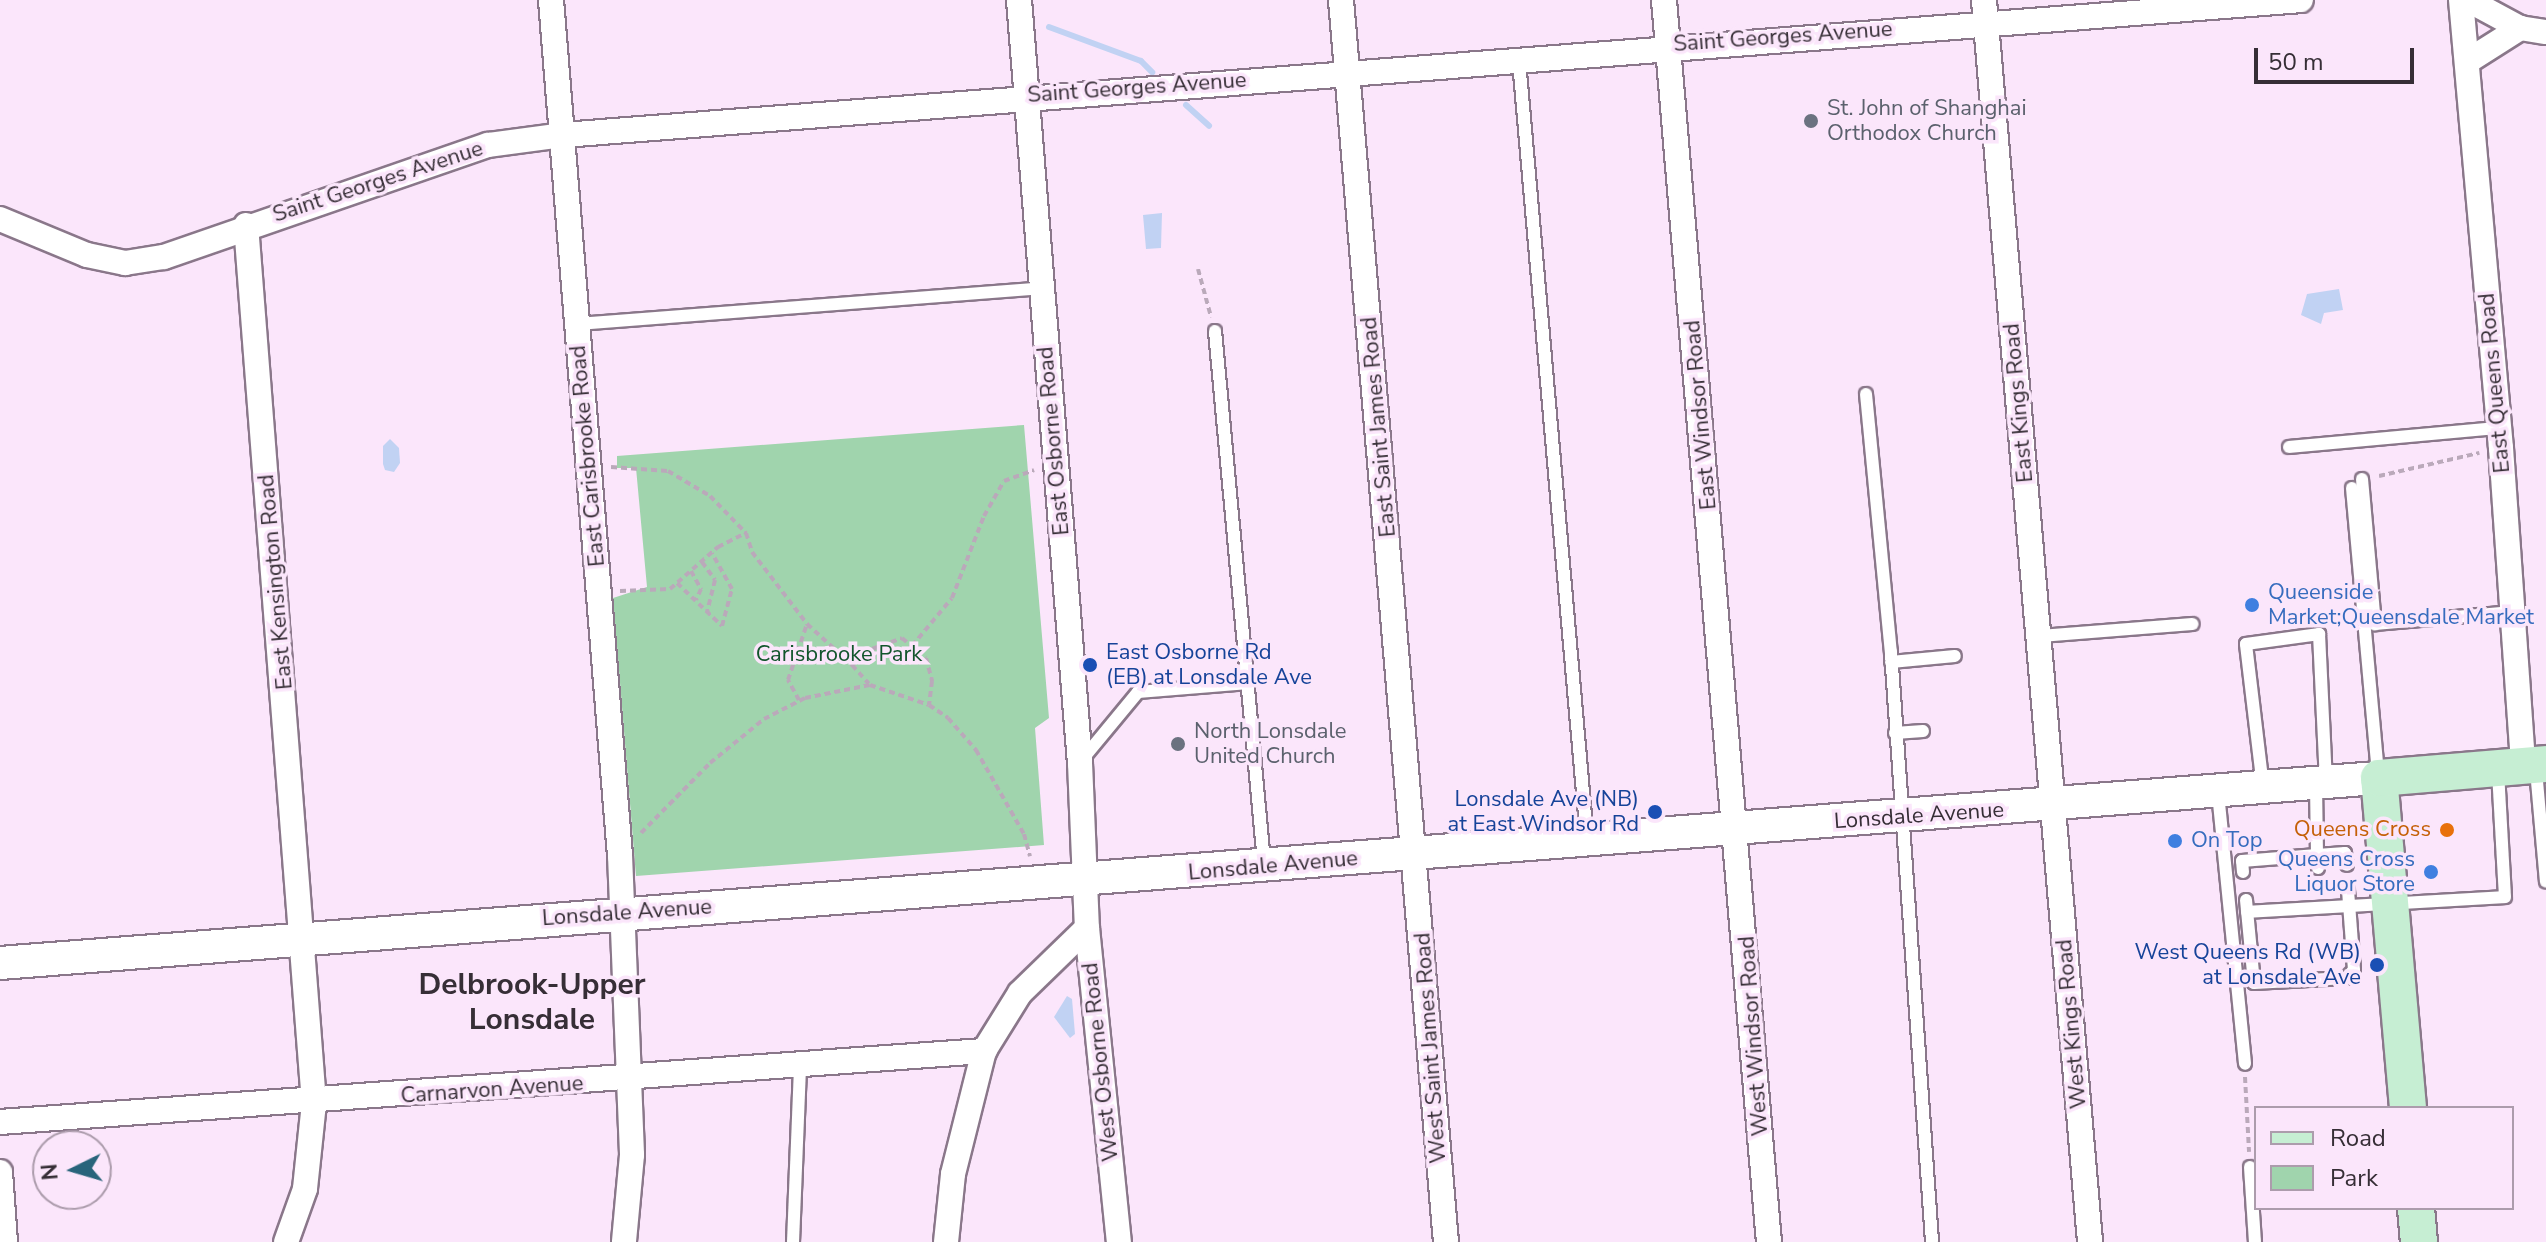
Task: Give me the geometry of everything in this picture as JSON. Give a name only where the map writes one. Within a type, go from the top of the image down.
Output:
[{"type":"main road","name":"Lonsdale Avenue","points":[[2379,778],[2526,766]]},
{"type":"main road","points":[[2379,778],[2408,1106]]},
{"type":"main road","points":[[2416,1210],[2419,1242]]},
{"type":"street","name":"East Carisbrooke Road","points":[[551,0],[620,855],[632,1155],[624,1242]]},
{"type":"street","name":"East Osborne Road","points":[[1019,0],[1080,763],[1085,881]]},
{"type":"street","name":"East Saint James Road","points":[[1341,0],[1416,855]]},
{"type":"street","name":"East Windsor Road","points":[[1664,0],[1738,831]]},
{"type":"street","name":"Saint Georges Avenue","points":[[0,219],[87,255],[125,263],[164,257],[246,225],[488,145],[563,135],[1519,61],[1984,11],[2301,0]]},
{"type":"street","name":"East Queens Road","points":[[2461,0],[2526,766]]},
{"type":"street","points":[[2468,0],[2520,28],[2546,32]]},
{"type":"street","name":"East Kings Road","points":[[1984,11],[2054,806]]},
{"type":"street","points":[[2468,61],[2520,28]]},
{"type":"street","name":"East Kensington Road","points":[[246,225],[314,1103],[305,1189],[286,1242]]},
{"type":"street","name":"Lonsdale Avenue","points":[[0,963],[622,913],[1738,831],[2379,778]]},
{"type":"street","name":"West Kings Road","points":[[2054,806],[2090,1242]]},
{"type":"street","name":"West Windsor Road","points":[[1738,831],[1769,1242]]},
{"type":"street","name":"West Saint James Road","points":[[1416,855],[1446,1242]]},
{"type":"street","name":"West Osborne Road","points":[[1085,881],[1087,928],[1119,1242]]},
{"type":"street","points":[[946,1242],[953,1174],[984,1051],[1020,993],[1087,928]]},
{"type":"street","name":"Carnarvon Avenue","points":[[0,1122],[314,1103],[984,1051]]},
{"type":"street","points":[[0,1172],[5,1242]]},
{"type":"lane","points":[[1519,61],[1587,841]]},
{"type":"lane","points":[[577,324],[1041,288]]},
{"type":"lane","points":[[1215,331],[1264,867]]},
{"type":"lane","points":[[1866,394],[1891,662],[1899,818],[1932,1242]]},
{"type":"lane","points":[[2289,447],[2500,438]]},
{"type":"lane","points":[[2362,479],[2375,624],[2512,612]]},
{"type":"lane","points":[[2352,488],[2379,778]]},
{"type":"lane","points":[[2040,636],[2193,624]]},
{"type":"lane","points":[[2263,788],[2246,644],[2319,634],[2321,782],[2318,862]]},
{"type":"lane","points":[[1891,662],[1955,656]]},
{"type":"lane","points":[[1080,763],[1138,692],[1249,683]]},
{"type":"lane","points":[[1895,733],[1923,731]]},
{"type":"lane","points":[[2526,766],[2546,882]]},
{"type":"lane","points":[[2348,890],[2350,909],[2354,970],[2346,978],[2260,986],[2254,983],[2246,906],[2320,900],[2350,909],[2505,897],[2526,766]]},
{"type":"lane","points":[[2218,793],[2245,1064]]},
{"type":"lane","points":[[2242,867],[2318,862],[2345,853],[2347,865]]},
{"type":"lane","points":[[793,1242],[800,1065]]},
{"type":"lane","points":[[2250,1167],[2255,1242]]},
{"type":"path","points":[[1198,269],[1215,331]]},
{"type":"path","points":[[2398,472],[2500,438]]},
{"type":"path","points":[[912,646],[952,598],[984,516],[1004,481],[1055,463]]},
{"type":"path","points":[[591,469],[631,466],[668,471],[710,496],[746,533],[752,552],[807,624],[870,685],[929,705],[948,718],[976,750],[1024,834],[1030,858]]},
{"type":"path","points":[[600,592],[670,589],[712,553],[746,533]]},
{"type":"path","points":[[677,583],[722,626],[733,602],[728,575],[712,553]]},
{"type":"path","points":[[702,562],[715,580],[707,612]]},
{"type":"path","points":[[691,571],[701,589],[695,601]]},
{"type":"path","points":[[799,701],[788,680],[807,624]]},
{"type":"path","points":[[852,665],[872,649],[902,638],[926,658],[932,681],[929,705]]},
{"type":"path","points":[[620,855],[710,763],[764,719],[799,701],[870,685]]},
{"type":"path","points":[[2245,1064],[2250,1167]]},
{"type":"green space","name":"Carisbrooke Park","points":[[1024,425],[1049,718],[1035,728],[1044,845],[636,876],[613,598],[647,587],[636,468],[617,468],[617,456]]},
{"type":"water","points":[[1162,213],[1161,248],[1146,249],[1143,215]]},
{"type":"water","points":[[2339,289],[2343,310],[2324,313],[2321,324],[2301,315],[2307,294]]},
{"type":"water","points":[[390,439],[399,448],[400,463],[394,472],[385,470],[383,464],[383,446]]},
{"type":"water","points":[[1067,996],[1072,999],[1075,1034],[1070,1038],[1054,1017]]},
{"type":"waterway","points":[[1049,27],[1141,61],[1152,72]]},
{"type":"waterway","points":[[1186,105],[1209,126]]},
{"type":"place","name":"St. John of Shanghai Orthodox Church","points":[[1811,121]]},
{"type":"place","name":"Queenside Market;Queensdale Market","points":[[2252,605]]},
{"type":"place","name":"East Osborne Rd (EB) at Lonsdale Ave","points":[[1090,665]]},
{"type":"place","name":"North Lonsdale United Church","points":[[1178,744]]},
{"type":"place","name":"Lonsdale Ave (NB) at East Windsor Rd","points":[[1655,812]]},
{"type":"place","name":"Queens Cross","points":[[2447,830]]},
{"type":"place","name":"On Top","points":[[2175,841]]},
{"type":"place","name":"Queens Cross Liquor Store","points":[[2431,872]]},
{"type":"place","name":"West Queens Rd (WB) at Lonsdale Ave","points":[[2377,965]]},
{"type":"district","name":"Delbrook-Upper Lonsdale","points":[[532,1002]]}]
